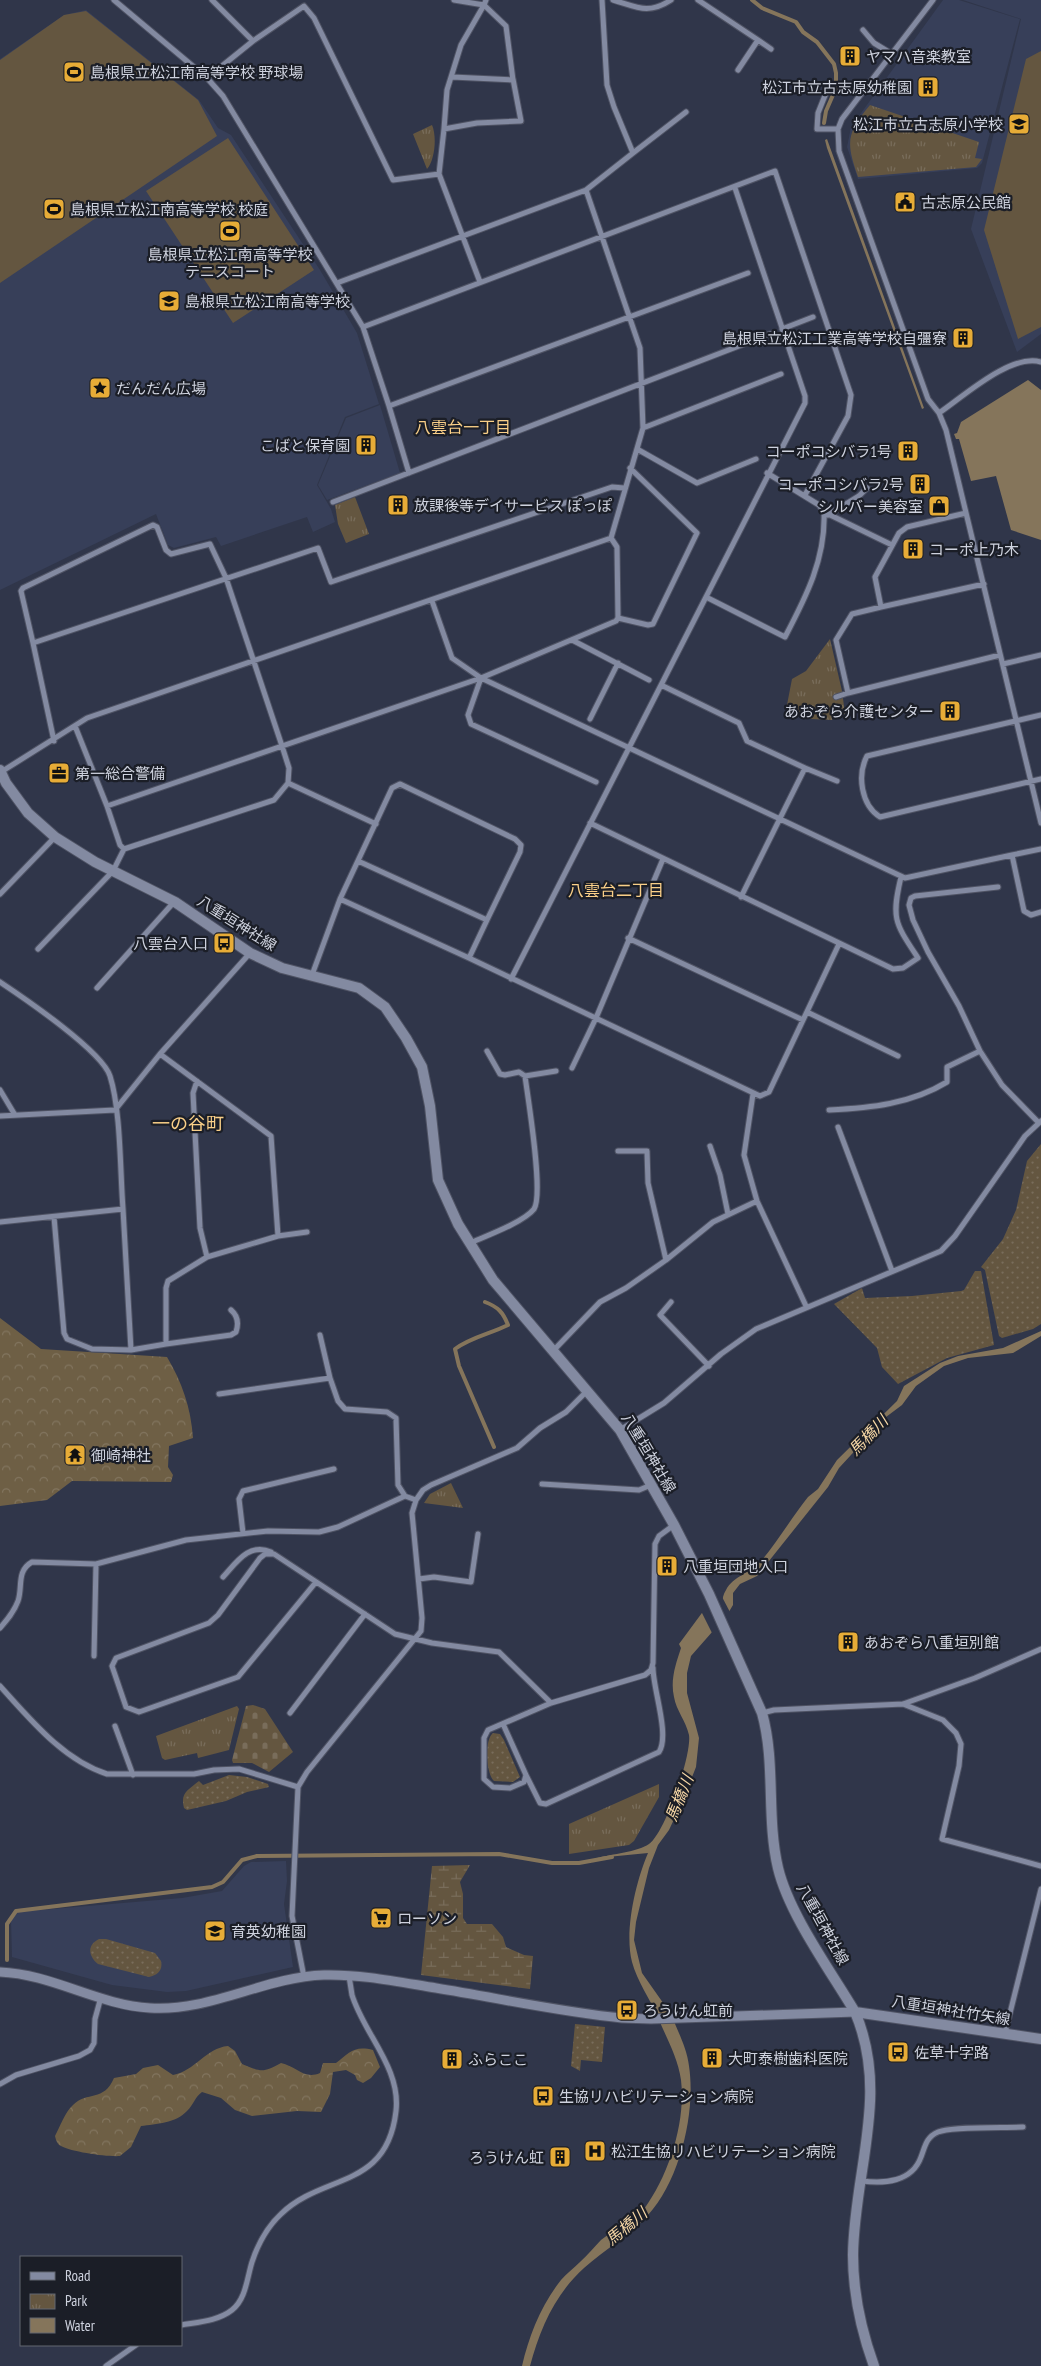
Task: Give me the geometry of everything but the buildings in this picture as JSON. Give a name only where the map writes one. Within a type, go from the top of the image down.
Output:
[{"type":"main road","name":"八重垣神社線","points":[[0,771],[3,785],[28,814],[54,837],[113,871],[175,902],[250,952],[282,968],[351,985],[371,995],[385,1007],[422,1067],[428,1092],[438,1180],[448,1205],[493,1280],[620,1430],[674,1525],[724,1626],[762,1713],[768,1733],[771,1823],[778,1869],[791,1904],[855,2012],[863,2029],[870,2058],[871,2090],[853,2254],[858,2313],[874,2366]]},
{"type":"main road","name":"八重垣神社竹矢線","points":[[855,2012],[1041,2039]]},
{"type":"street","points":[[114,0],[207,78],[223,96],[363,327],[409,473]]},
{"type":"street","points":[[212,0],[253,41]]},
{"type":"street","points":[[298,0],[314,18],[392,180],[439,174]]},
{"type":"street","points":[[444,129],[477,123],[521,121],[506,26],[485,2],[454,0]]},
{"type":"street","points":[[602,0],[608,85],[614,107],[633,153]]},
{"type":"street","points":[[612,0],[647,10],[659,8],[671,0]]},
{"type":"street","points":[[698,0],[771,49]]},
{"type":"street","points":[[933,0],[842,119],[838,129],[839,151],[928,399],[939,413],[946,430],[1041,823]]},
{"type":"street","points":[[480,282],[439,174],[447,90],[461,45],[485,2]]},
{"type":"street","points":[[207,78],[253,41],[304,6]]},
{"type":"street","points":[[863,30],[874,42],[892,54]]},
{"type":"street","points":[[738,70],[758,40]]},
{"type":"street","points":[[452,77],[513,80],[513,78]]},
{"type":"street","points":[[828,88],[818,113],[817,130],[838,129]]},
{"type":"street","points":[[337,283],[586,190],[686,112]]},
{"type":"street","points":[[363,327],[735,188],[775,171],[851,395],[848,416],[804,495]]},
{"type":"street","points":[[511,979],[630,748],[660,685],[805,400],[735,188]]},
{"type":"street","points":[[586,190],[640,348],[640,386],[644,428],[630,468],[610,538]]},
{"type":"street","points":[[389,406],[748,273]]},
{"type":"street","points":[[782,329],[813,317]]},
{"type":"street","points":[[333,502],[640,386],[770,334]]},
{"type":"street","points":[[939,413],[1008,366],[1026,360],[1041,362]]},
{"type":"street","points":[[644,428],[781,374]]},
{"type":"street","points":[[637,449],[697,483],[756,459]]},
{"type":"street","points":[[107,806],[482,678],[572,640],[618,618],[648,626],[653,624],[697,533],[630,468]]},
{"type":"street","points":[[767,473],[819,505],[826,513],[892,545]]},
{"type":"street","points":[[33,644],[318,548],[331,582],[612,487],[624,488]]},
{"type":"street","points":[[826,513],[859,496],[867,488]]},
{"type":"street","points":[[706,597],[786,637],[809,591],[820,558],[826,513]]},
{"type":"street","points":[[880,607],[875,577],[903,529],[966,513]]},
{"type":"street","points":[[38,949],[113,871],[124,849],[274,800],[288,783],[289,768],[282,746],[226,578],[210,544],[171,554],[166,550],[157,527],[153,525],[23,588],[21,591],[54,741]]},
{"type":"street","points":[[610,538],[617,547],[618,618]]},
{"type":"street","points":[[0,771],[54,741],[88,718],[253,663],[610,538]]},
{"type":"street","points":[[848,693],[836,640],[852,614],[984,584]]},
{"type":"street","points":[[432,601],[452,658],[482,678],[901,877],[911,879],[1041,849]]},
{"type":"street","points":[[572,640],[649,680]]},
{"type":"street","points":[[836,697],[1000,655]]},
{"type":"street","points":[[1003,664],[1041,655]]},
{"type":"street","points":[[590,720],[618,664]]},
{"type":"street","points":[[482,678],[468,715],[471,724],[596,782]]},
{"type":"street","points":[[660,685],[739,723],[747,741],[837,781]]},
{"type":"street","points":[[1041,715],[867,756],[862,766],[862,791],[872,812],[880,817],[1041,779]]},
{"type":"street","points":[[75,726],[107,806],[120,845],[124,849]]},
{"type":"street","points":[[740,897],[805,768]]},
{"type":"street","points":[[288,783],[376,824]]},
{"type":"street","points":[[312,976],[340,899],[392,788],[400,784],[519,841],[520,852],[470,958]]},
{"type":"street","points":[[590,823],[740,897],[893,969],[903,968],[928,952]]},
{"type":"street","points":[[0,894],[54,837]]},
{"type":"street","points":[[1012,855],[1024,911],[1026,914],[1041,912]]},
{"type":"street","points":[[572,1068],[596,1018],[628,938],[663,859]]},
{"type":"street","points":[[358,861],[487,920]]},
{"type":"street","points":[[901,877],[894,914],[902,934],[918,958]]},
{"type":"street","points":[[620,1430],[664,1403],[721,1354],[756,1329],[806,1306],[929,1257],[949,1243],[1025,1136],[1040,1122],[1002,1085],[980,1051],[960,1006],[928,952],[912,920],[909,905],[911,898],[998,887]]},
{"type":"street","points":[[340,899],[470,958],[760,1096],[770,1092],[839,944]]},
{"type":"street","points":[[97,988],[175,902]]},
{"type":"street","points":[[628,938],[803,1020]]},
{"type":"street","points":[[0,1116],[115,1110],[160,1054],[250,952]]},
{"type":"street","points":[[0,982],[51,1017],[104,1064],[110,1076],[115,1110],[131,1350]]},
{"type":"street","points":[[807,1012],[898,1056]]},
{"type":"street","points":[[487,1051],[500,1074],[505,1075],[519,1072],[525,1076],[556,1071]]},
{"type":"street","points":[[829,1110],[872,1107],[919,1096],[946,1082],[947,1067],[980,1051]]},
{"type":"street","points":[[160,1054],[271,1136],[278,1236]]},
{"type":"street","points":[[470,1244],[522,1218],[533,1210],[536,1205],[536,1170],[525,1076]]},
{"type":"street","points":[[197,1081],[193,1093],[200,1228],[207,1257]]},
{"type":"street","points":[[0,1090],[15,1115]]},
{"type":"street","points":[[753,1094],[744,1155],[757,1201],[806,1306]]},
{"type":"street","points":[[838,1127],[892,1271]]},
{"type":"street","points":[[710,1146],[728,1214]]},
{"type":"street","points":[[618,1151],[647,1151],[648,1183],[666,1260]]},
{"type":"street","points":[[552,1351],[600,1302],[626,1288],[666,1260],[713,1222],[757,1201]]},
{"type":"street","points":[[0,1222],[122,1210]]},
{"type":"street","points":[[54,1216],[64,1333],[67,1339],[92,1348],[131,1350],[231,1335],[236,1332],[238,1326],[237,1319],[231,1310]]},
{"type":"street","points":[[166,1344],[166,1284],[183,1270],[207,1257],[278,1236],[307,1232]]},
{"type":"street","points":[[672,1302],[660,1315],[708,1366]]},
{"type":"street","points":[[320,1335],[330,1378],[338,1401],[345,1409],[387,1412],[396,1418],[398,1485],[404,1496],[416,1500]]},
{"type":"street","points":[[219,1394],[330,1378]]},
{"type":"street","points":[[304,1977],[292,1916],[298,1787],[307,1772],[414,1638],[422,1624],[412,1524],[416,1500],[422,1490],[431,1485],[517,1448],[540,1428],[566,1412],[586,1392]]},
{"type":"street","points":[[243,1533],[239,1499],[243,1491],[334,1469]]},
{"type":"street","points":[[542,1484],[639,1490],[651,1485]]},
{"type":"street","points":[[0,1628],[17,1603],[21,1576],[29,1563],[38,1561],[96,1564],[186,1540],[243,1533],[319,1532],[338,1527],[404,1496]]},
{"type":"street","points":[[502,1724],[540,1803],[546,1804],[659,1752],[664,1735],[654,1686],[653,1667],[655,1544],[659,1536],[674,1525]]},
{"type":"street","points":[[419,1579],[434,1577],[471,1582],[478,1534]]},
{"type":"street","points":[[223,1577],[248,1552],[262,1550],[274,1554],[395,1634],[432,1643],[499,1652],[551,1703]]},
{"type":"street","points":[[274,1554],[265,1554],[260,1558],[218,1615],[209,1623],[116,1658],[112,1666],[126,1707],[138,1712],[238,1677],[316,1582]]},
{"type":"street","points":[[94,1656],[96,1564]]},
{"type":"street","points":[[290,1713],[365,1614]]},
{"type":"street","points":[[762,1713],[774,1710],[903,1704],[976,1678],[1041,1649]]},
{"type":"street","points":[[526,1775],[524,1782],[510,1788],[493,1787],[484,1779],[485,1736],[488,1730],[551,1703],[645,1675],[653,1667]]},
{"type":"street","points":[[0,1686],[33,1722],[80,1762],[106,1774],[194,1774],[214,1770],[239,1769],[298,1787]]},
{"type":"street","points":[[903,1704],[943,1720],[956,1733],[961,1744],[960,1766],[942,1840],[1041,1866]]},
{"type":"street","points":[[116,1726],[133,1775]]},
{"type":"street","points":[[1005,2033],[1041,1889]]},
{"type":"street","points":[[0,1972],[38,1977],[122,2004],[150,2008],[176,2007],[208,2002],[304,1977],[349,1976],[376,1978],[600,2016],[651,2019],[855,2012]]},
{"type":"street","points":[[182,2325],[222,2316],[233,2309],[242,2297],[261,2240],[274,2220],[294,2204],[367,2168],[385,2147],[395,2120],[396,2090],[352,1996],[349,1976]]},
{"type":"street","points":[[0,2084],[16,2075],[79,2056],[90,2050],[94,2043],[95,2019],[101,1997]]},
{"type":"street","points":[[862,2181],[880,2183],[908,2175],[918,2164],[926,2143],[939,2132],[1023,2127]]},
{"type":"street","points":[[106,2366],[135,2346]]},
{"type":"shaded area","points":[[943,0],[959,0],[1020,19],[982,163],[977,168],[858,179],[847,147],[851,127]]},
{"type":"shaded area","name":"松江市立古志原小学校","points":[[963,0],[1041,0],[1041,334],[1017,352],[971,229],[1021,19]]},
{"type":"shaded area","name":"島根県立松江南高等学校","points":[[86,10],[199,100],[218,128],[231,135],[320,270],[357,333],[379,404],[345,417],[317,485],[331,509],[335,522],[313,532],[307,517],[221,546],[216,537],[174,548],[168,545],[156,514],[0,590],[0,59],[64,15]]},
{"type":"shaded area","points":[[380,405],[400,473],[327,500],[318,485],[346,418]]},
{"type":"shaded area","points":[[286,1861],[287,1881],[284,1904],[293,1967],[186,1991],[167,1992],[112,1985],[12,1957],[11,1921],[17,1912],[182,1898],[222,1891],[244,1866],[251,1862]]},
{"type":"green space","name":"島根県立松江南高等学校 校庭","points":[[86,11],[198,100],[217,136],[0,283],[0,60],[64,15]]},
{"type":"green space","name":"松江市立古志原小学校","points":[[1041,51],[1041,327],[1018,339],[984,230],[1026,59]]},
{"type":"green space","points":[[870,105],[979,142],[975,158],[982,159],[976,167],[858,177],[851,155],[850,139],[856,124]]},
{"type":"green space","points":[[432,125],[434,130],[434,148],[432,160],[427,169],[413,134]]},
{"type":"green space","name":"島根県立松江南高等学校 テニスコート","points":[[228,138],[314,270],[233,323],[146,191]]},
{"type":"green space","points":[[355,497],[369,534],[346,543],[338,524],[335,505]]},
{"type":"green space","points":[[830,639],[842,691],[845,714],[834,716],[832,720],[811,719],[786,710],[792,679],[806,671]]},
{"type":"green space","points":[[1041,1144],[1041,1324],[1033,1329],[1002,1338],[999,1336],[985,1270],[981,1267],[1003,1239],[1016,1210],[1027,1161]]},
{"type":"green space","points":[[975,1271],[981,1271],[994,1345],[947,1358],[898,1384],[882,1367],[877,1348],[834,1304],[862,1288],[865,1298],[961,1291],[964,1290]]},
{"type":"green space","points":[[0,1318],[41,1349],[167,1357],[185,1396],[193,1438],[169,1446],[168,1467],[173,1475],[171,1482],[72,1481],[47,1500],[0,1506]]},
{"type":"green space","points":[[451,1483],[463,1508],[424,1503],[430,1494]]},
{"type":"green space","points":[[253,1705],[265,1709],[293,1752],[269,1772],[252,1763],[233,1763],[232,1760],[246,1706]]},
{"type":"green space","points":[[237,1706],[239,1709],[229,1750],[198,1758],[197,1753],[165,1760],[162,1758],[156,1736]]},
{"type":"green space","points":[[493,1733],[500,1734],[504,1740],[520,1777],[513,1782],[494,1781],[491,1777],[487,1749],[488,1742]]},
{"type":"green space","points":[[229,1775],[247,1777],[268,1784],[269,1787],[247,1792],[226,1801],[187,1810],[184,1808],[184,1795],[199,1781],[203,1785]]},
{"type":"green space","points":[[659,1784],[659,1797],[634,1841],[629,1845],[569,1854],[569,1824]]},
{"type":"green space","points":[[470,1865],[460,1882],[463,1894],[463,1918],[467,1924],[492,1924],[503,1937],[506,1947],[524,1955],[533,1956],[530,1989],[421,1975],[432,1866]]},
{"type":"green space","points":[[99,1939],[106,1939],[155,1953],[161,1961],[160,1969],[155,1975],[149,1977],[98,1964],[92,1958],[90,1951],[92,1944]]},
{"type":"green space","points":[[575,2024],[605,2027],[602,2062],[581,2060],[580,2071],[571,2066]]},
{"type":"green space","points":[[228,2046],[235,2051],[242,2064],[258,2070],[266,2070],[281,2063],[305,2074],[314,2075],[320,2073],[323,2063],[336,2063],[356,2049],[373,2050],[380,2067],[371,2078],[363,2083],[346,2070],[333,2072],[330,2094],[321,2112],[297,2111],[252,2116],[235,2110],[221,2098],[202,2092],[187,2111],[177,2118],[166,2122],[141,2126],[131,2147],[120,2156],[81,2152],[61,2146],[57,2142],[55,2136],[70,2108],[78,2101],[105,2090],[114,2078],[136,2074],[143,2068],[158,2065],[173,2075],[181,2073],[213,2051]]},
{"type":"water","points":[[827,139],[924,408],[922,409],[827,148],[825,140]]},
{"type":"water","points":[[1028,380],[1041,390],[1041,540],[1011,530],[996,476],[971,481],[959,439],[956,439],[954,434],[957,433],[961,422]]},
{"type":"water","name":"馬橋川","points":[[1041,1331],[1041,1336],[1013,1353],[968,1358],[944,1366],[916,1386],[902,1405],[886,1417],[839,1468],[828,1487],[757,1576],[740,1584],[733,1593],[733,1605],[724,1620],[722,1601],[729,1585],[762,1560],[808,1497],[818,1489],[837,1460],[897,1401],[904,1386],[940,1363],[958,1356],[1003,1348]]},
{"type":"water","name":"馬橋川","points":[[710,1602],[720,1623],[691,1656],[687,1673],[687,1693],[699,1738],[696,1767],[683,1800],[669,1830],[658,1845],[649,1868],[636,1922],[634,1940],[642,1973],[673,2017],[658,2017],[637,1976],[632,1962],[629,1936],[632,1906],[639,1877],[648,1853],[597,1858],[631,1851],[649,1844],[655,1837],[669,1810],[682,1775],[689,1745],[688,1730],[675,1702],[673,1691],[674,1672],[681,1648],[679,1644]]},
{"type":"water","name":"馬橋川","points":[[673,2019],[686,2054],[691,2084],[688,2124],[677,2165],[659,2200],[641,2223],[584,2268],[565,2289],[544,2326],[530,2366],[522,2366],[528,2343],[537,2321],[547,2300],[561,2280],[601,2240],[629,2222],[644,2209],[668,2164],[674,2148],[681,2113],[681,2080],[672,2049],[659,2020]]},
{"type":"pier","points":[[721,1595],[731,1614],[713,1635],[701,1611],[709,1600]]},
{"type":"waterway","points":[[752,0],[762,8],[796,22],[803,32],[817,42],[834,64],[836,88],[826,111],[824,123]]},
{"type":"waterway","points":[[485,1302],[499,1310],[508,1325],[468,1341],[455,1349],[459,1366],[494,1447]]},
{"type":"waterway","points":[[7,1960],[7,1924],[16,1911],[212,1887],[223,1882],[242,1860],[257,1856],[499,1854],[552,1863],[579,1863],[612,1857]]},
{"type":"place","name":"ヤマハ音楽教室","points":[[850,56]]},
{"type":"place","name":"島根県立松江南高等学校 野球場","points":[[74,72]]},
{"type":"place","name":"松江市立古志原幼稚園","points":[[928,87]]},
{"type":"place","name":"松江市立古志原小学校","points":[[1019,124]]},
{"type":"place","name":"古志原公民館","points":[[905,202]]},
{"type":"place","name":"島根県立松江南高等学校 校庭","points":[[54,209]]},
{"type":"place","name":"島根県立松江南高等学校 テニスコート","points":[[230,231]]},
{"type":"place","name":"島根県立松江南高等学校","points":[[169,301]]},
{"type":"place","name":"島根県立松江工業高等学校自彊寮","points":[[963,338]]},
{"type":"place","name":"だんだん広場","points":[[100,388]]},
{"type":"place","name":"こばと保育園","points":[[366,445]]},
{"type":"place","name":"コーポコシバラ1号","points":[[908,451]]},
{"type":"place","name":"コーポコシバラ2号","points":[[920,484]]},
{"type":"place","name":"放課後等デイサービス ぽっぽ","points":[[398,505]]},
{"type":"place","name":"シルバー美容室","points":[[939,506]]},
{"type":"place","name":"コーポ上乃木","points":[[913,549]]},
{"type":"place","name":"あおぞら介護センター","points":[[950,711]]},
{"type":"place","name":"第一総合警備","points":[[59,773]]},
{"type":"place","name":"八雲台入口","points":[[224,943]]},
{"type":"place","name":"御崎神社","points":[[75,1455]]},
{"type":"place","name":"八重垣団地入口","points":[[667,1566]]},
{"type":"place","name":"あおぞら八重垣別館","points":[[848,1642]]},
{"type":"place","name":"ローソン","points":[[381,1918]]},
{"type":"place","name":"育英幼稚園","points":[[215,1931]]},
{"type":"place","name":"ろうけん虹前","points":[[627,2010]]},
{"type":"place","name":"佐草十字路","points":[[898,2052]]},
{"type":"place","name":"大町泰樹歯科医院","points":[[712,2058]]},
{"type":"place","name":"ふらここ","points":[[452,2059]]},
{"type":"place","name":"生協リハビリテーション病院","points":[[543,2096]]},
{"type":"place","name":"松江生協リハビリテーション病院","points":[[595,2151]]},
{"type":"place","name":"ろうけん虹","points":[[560,2157]]},
{"type":"district","name":"八雲台一丁目","points":[[463,427]]},
{"type":"district","name":"八雲台二丁目","points":[[616,890]]},
{"type":"district","name":"一の谷町","points":[[188,1123]]}]
